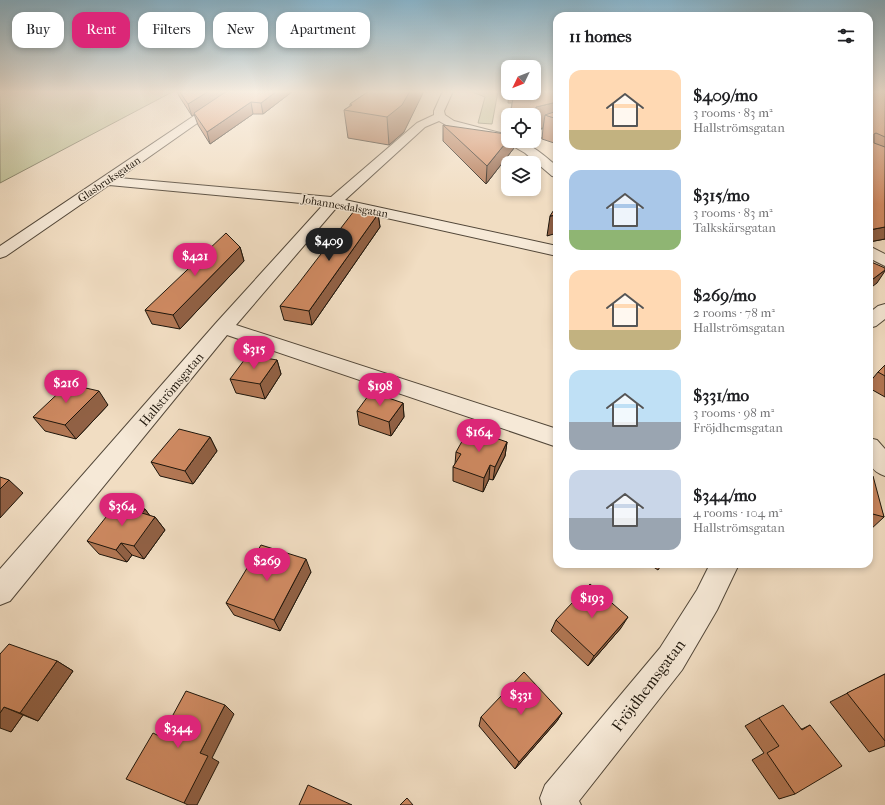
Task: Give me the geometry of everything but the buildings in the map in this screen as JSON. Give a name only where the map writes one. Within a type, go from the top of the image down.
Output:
[{"type":"street","name":"Glasbruksgatan","points":[[0,253],[183,129]]},
{"type":"street","name":"Hallströmsgatan","points":[[0,591],[223,327],[334,202],[417,129]]},
{"type":"street","points":[[470,129],[501,137]]},
{"type":"street","points":[[541,134],[553,129]]},
{"type":"street","points":[[524,148],[553,170]]},
{"type":"street","name":"Johannesdalsgatan","points":[[106,181],[334,202],[553,250]]},
{"type":"street","points":[[873,254],[885,261]]},
{"type":"street","points":[[873,319],[885,310]]},
{"type":"street","points":[[223,327],[553,437]]},
{"type":"street","points":[[873,452],[885,466]]},
{"type":"street","name":"Fröjdhemsgatan","points":[[560,801],[671,659],[707,600],[723,568]]},
{"type":"green space","points":[[0,129],[103,129],[0,183]]}]
